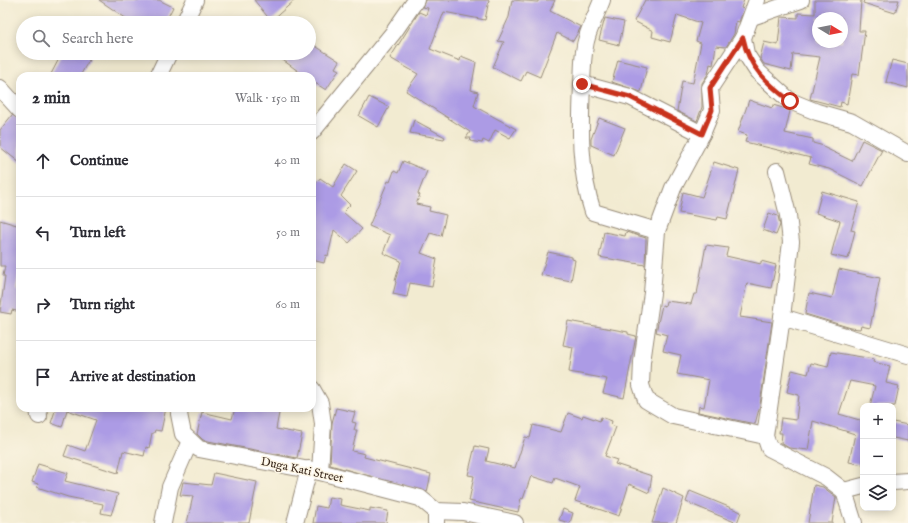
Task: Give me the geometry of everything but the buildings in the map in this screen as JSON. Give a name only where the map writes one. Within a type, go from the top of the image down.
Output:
[{"type":"street","points":[[187,16],[195,0]]},
{"type":"street","points":[[316,127],[393,33],[416,0]]},
{"type":"street","points":[[602,0],[588,34],[583,54],[579,122],[582,164],[593,212],[657,231]]},
{"type":"street","points":[[757,0],[743,38],[710,88],[712,110],[702,134],[673,188],[657,231],[652,294],[642,362],[642,384],[646,400],[673,416],[765,436]]},
{"type":"street","points":[[752,17],[801,0]]},
{"type":"street","points":[[743,38],[746,54],[757,71],[790,101],[817,112],[852,122],[908,154]]},
{"type":"street","points":[[160,72],[166,60]]},
{"type":"street","points":[[582,84],[630,97],[702,134]]},
{"type":"street","points":[[0,88],[16,106]]},
{"type":"street","points":[[777,171],[788,215],[791,242],[765,436],[769,448],[826,477],[844,491],[854,523]]},
{"type":"street","points":[[782,317],[908,355]]},
{"type":"street","points":[[295,523],[314,470],[323,424],[320,403],[316,396]]},
{"type":"street","points":[[163,523],[170,487],[190,441],[183,434],[180,412]]},
{"type":"street","name":"Duga Kati Street","points":[[190,441],[199,449],[314,470],[420,498],[436,517]]},
{"type":"street","points":[[896,482],[908,481]]},
{"type":"street","points":[[844,491],[860,487]]},
{"type":"street","points":[[436,517],[463,512],[515,523]]},
{"type":"route","points":[[582,84],[630,97],[702,134],[712,110],[710,88],[743,38],[746,54],[757,71],[790,101]]}]
